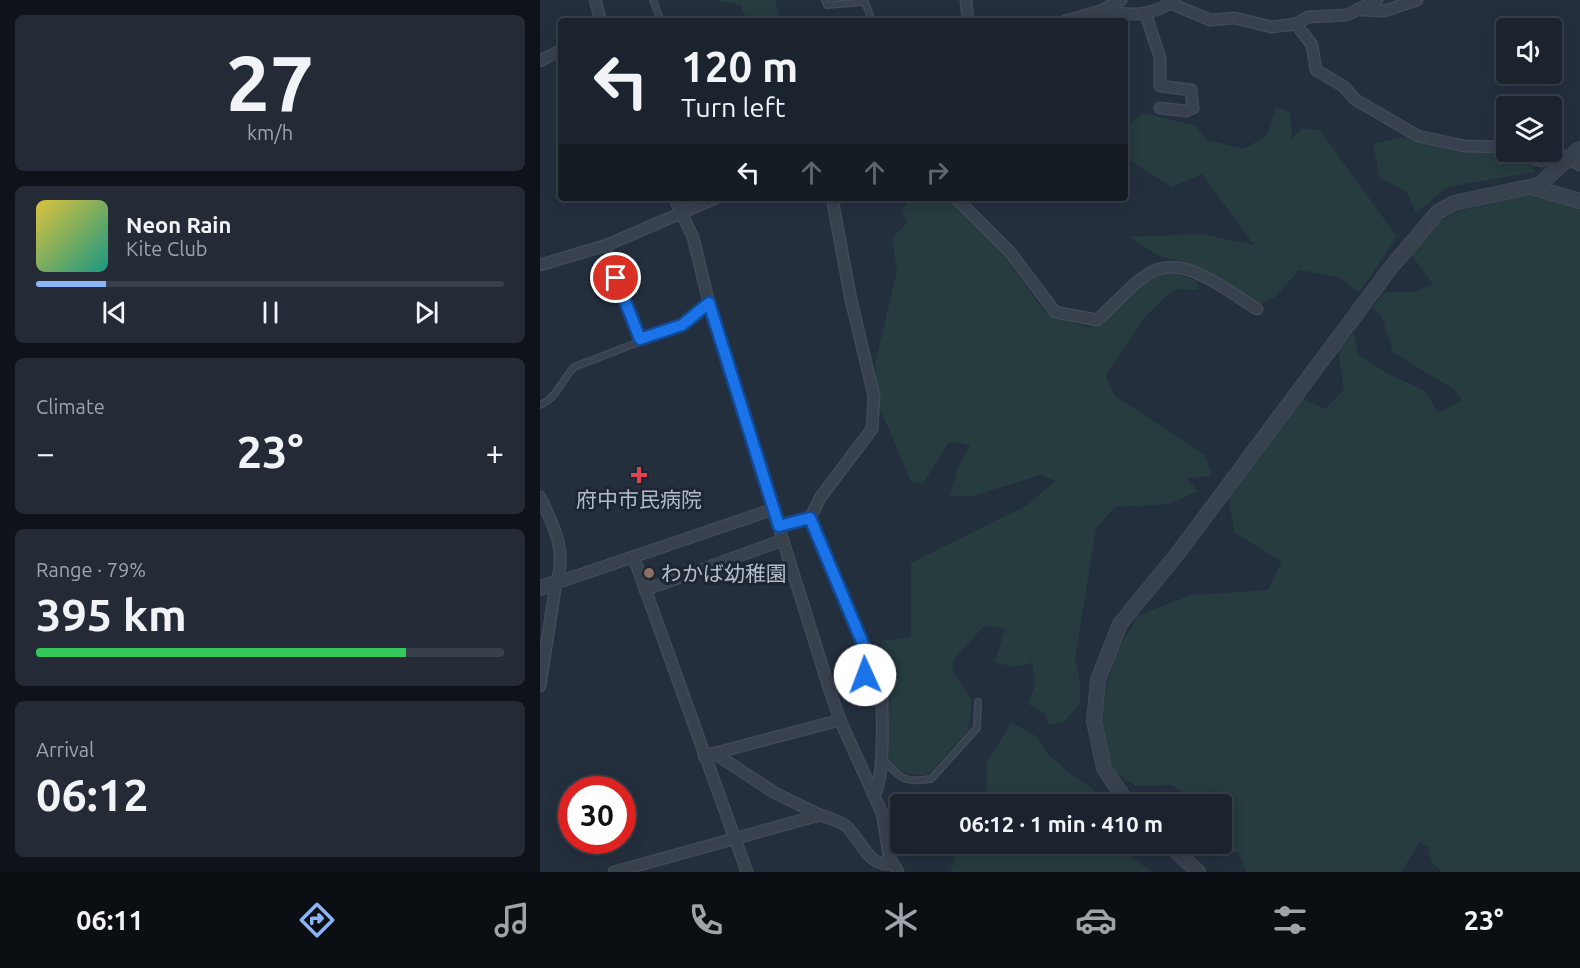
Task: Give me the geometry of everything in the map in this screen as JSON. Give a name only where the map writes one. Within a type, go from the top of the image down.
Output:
[{"type":"street","points":[[595,0],[600,18]]},
{"type":"street","points":[[966,0],[968,18]]},
{"type":"street","points":[[1076,18],[1100,11],[1121,0]]},
{"type":"street","points":[[1100,11],[1134,16],[1146,15],[1173,1],[1210,20],[1235,18],[1271,27],[1296,24],[1308,17],[1347,15],[1377,0]]},
{"type":"street","points":[[1360,10],[1384,11],[1417,0]]},
{"type":"street","points":[[1146,15],[1160,58],[1160,86],[1191,90],[1193,108],[1186,111],[1160,108]]},
{"type":"street","points":[[1296,24],[1312,45],[1316,70],[1343,86],[1366,106],[1418,136],[1464,146],[1496,147]]},
{"type":"street","points":[[540,61],[558,52]]},
{"type":"street","points":[[1535,186],[1580,148]]},
{"type":"street","points":[[1562,156],[1580,165]]},
{"type":"street","points":[[1121,794],[1104,768],[1094,721],[1098,680],[1120,624],[1178,553],[1392,266],[1438,212],[1454,203],[1535,186],[1580,201]]},
{"type":"street","points":[[675,201],[693,237],[709,303],[840,720],[882,813],[889,856],[896,868]]},
{"type":"street","points":[[540,265],[607,245],[709,201]]},
{"type":"street","points":[[779,526],[810,518],[820,498],[872,429],[874,396],[851,300],[833,201]]},
{"type":"street","points":[[959,201],[1009,251],[1054,312],[1097,320],[1145,275],[1158,268],[1177,266],[1205,277],[1257,309]]},
{"type":"street","points":[[540,497],[558,536],[561,570],[556,583],[540,686]]},
{"type":"street","points":[[540,588],[774,509]]},
{"type":"street","points":[[810,518],[868,656],[862,694]]},
{"type":"street","points":[[645,590],[783,540]]},
{"type":"street","points":[[634,558],[709,755],[747,872]]},
{"type":"street","points":[[874,795],[878,790],[881,756],[882,698]]},
{"type":"street","points":[[709,755],[840,720]]},
{"type":"street","points":[[709,755],[775,793],[845,825],[864,851],[877,862],[896,868]]},
{"type":"street","points":[[614,872],[820,815]]},
{"type":"street","points":[[1179,854],[1198,872]]},
{"type":"lane","points":[[653,0],[660,18]]},
{"type":"lane","points":[[825,0],[827,5],[865,2],[871,18]]},
{"type":"lane","points":[[607,245],[620,294],[640,339]]},
{"type":"lane","points":[[540,405],[551,400],[561,381],[574,367],[640,339],[682,325],[709,303]]},
{"type":"lane","points":[[881,756],[900,777],[913,781],[931,779],[977,728],[978,702]]},
{"type":"green space","points":[[716,0],[775,0],[780,18],[745,18],[741,5]]},
{"type":"green space","points":[[1276,107],[1290,112],[1292,139],[1302,128],[1320,130],[1397,237],[1359,293],[1338,277],[1299,270],[1275,297],[1257,305],[1189,264],[1159,256],[1130,237],[1201,234],[1254,245],[1202,174],[1172,187],[1128,159],[1128,126],[1143,113],[1195,125],[1207,140],[1243,149],[1267,136]]},
{"type":"green space","points":[[1403,137],[1496,151],[1496,162],[1530,162],[1533,163],[1535,172],[1447,187],[1416,213],[1407,192],[1380,178],[1373,144]]},
{"type":"green space","points":[[1540,193],[1580,204],[1580,872],[1442,872],[1431,862],[1428,847],[1420,842],[1401,872],[1246,872],[1239,853],[1232,852],[1232,794],[1185,794],[1172,785],[1136,786],[1116,773],[1105,750],[1099,712],[1116,653],[1139,615],[1191,595],[1268,590],[1282,562],[1235,533],[1228,498],[1260,451],[1301,398],[1325,409],[1344,390],[1338,351],[1354,333],[1358,355],[1389,374],[1425,391],[1438,413],[1462,400],[1453,389],[1393,352],[1382,317],[1373,307],[1385,292],[1414,292],[1433,284],[1410,253],[1433,226],[1458,211]]},
{"type":"green space","points":[[908,201],[953,201],[997,247],[1046,314],[1090,328],[1110,315],[1146,283],[1168,271],[1197,281],[1198,290],[1174,289],[1146,316],[1105,376],[1115,396],[1205,455],[1212,476],[1186,478],[1198,491],[1169,504],[1115,507],[1096,528],[1075,659],[1080,682],[1080,703],[1064,722],[1048,725],[1045,713],[1028,704],[1036,682],[1032,663],[1013,667],[995,662],[1005,629],[985,625],[954,659],[952,670],[972,700],[968,731],[927,775],[904,771],[886,755],[890,697],[880,670],[881,641],[911,637],[911,563],[1026,506],[1055,481],[1041,475],[973,496],[950,496],[958,468],[970,445],[949,442],[923,484],[911,481],[878,404],[875,364],[897,271],[892,238],[907,223],[902,210]]},
{"type":"green space","points":[[1011,723],[1036,736],[1047,753],[1070,774],[1094,789],[1094,794],[984,794],[987,790],[987,762]]},
{"type":"green space","points":[[956,854],[1124,854],[1152,872],[951,872]]},
{"type":"place","name":"府中市民病院","points":[[639,475]]},
{"type":"place","name":"わかば幼稚園","points":[[649,573]]},
{"type":"route","points":[[616,278],[620,294],[640,339],[682,325],[701,307],[709,303],[779,526],[810,518],[868,656],[865,675]]}]
